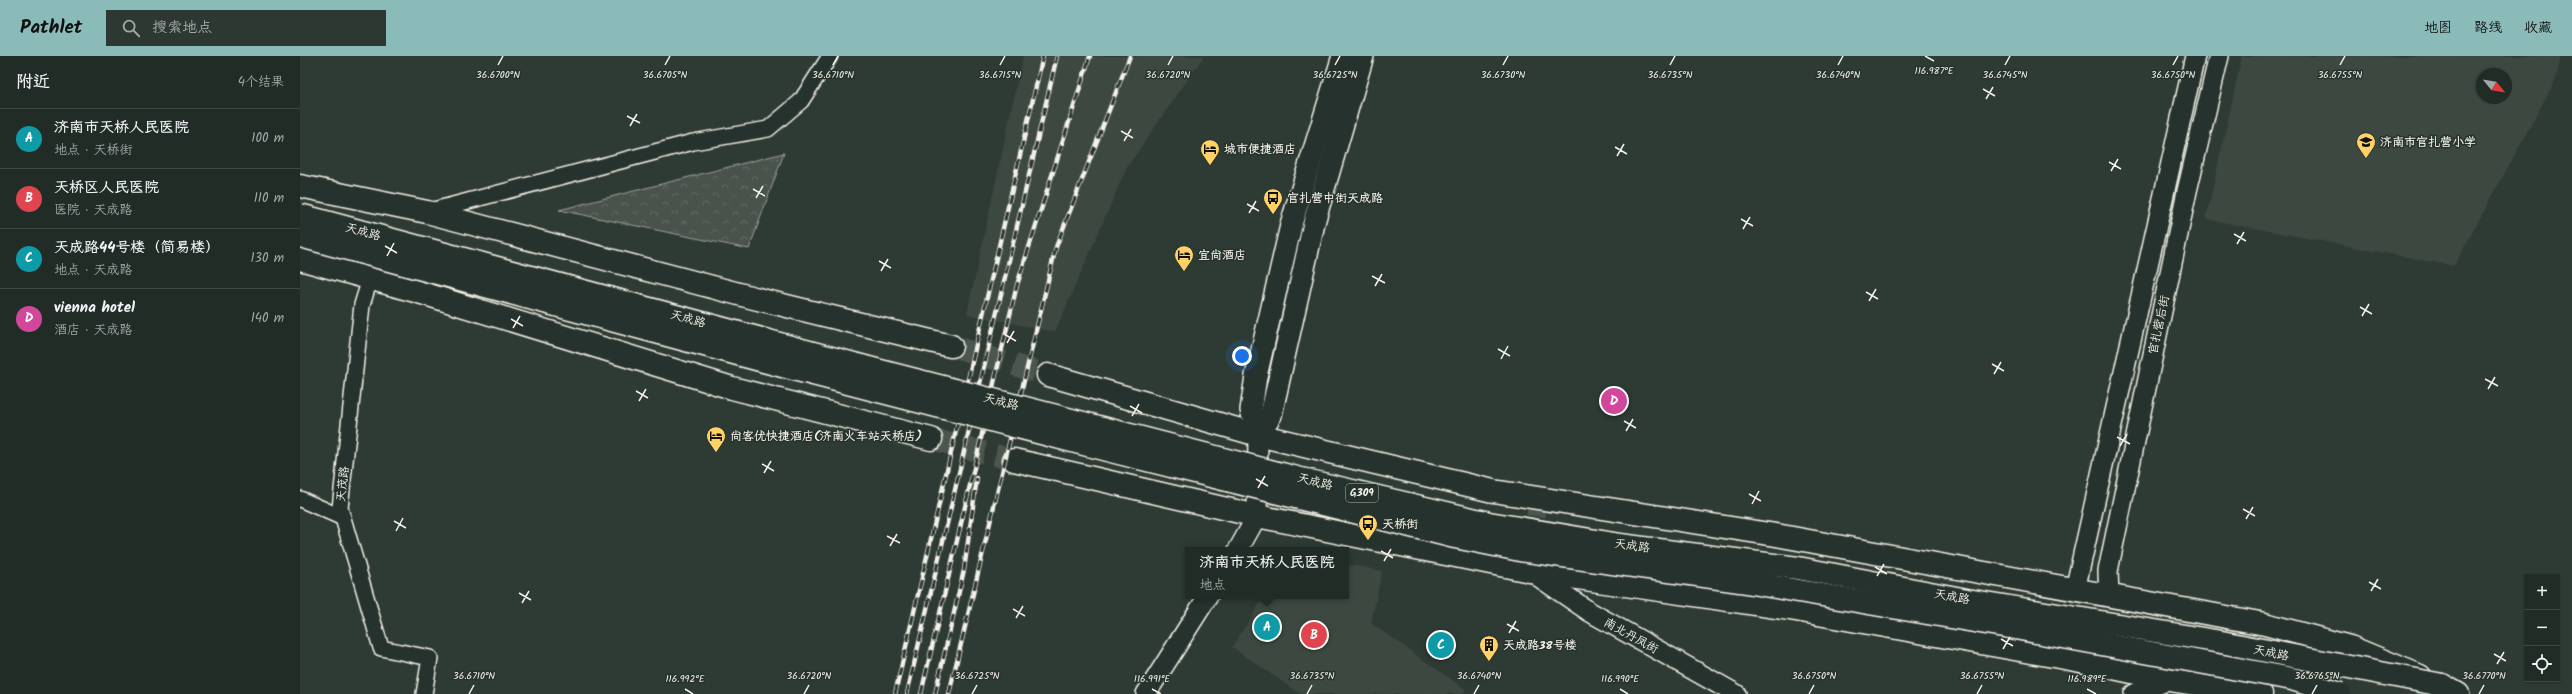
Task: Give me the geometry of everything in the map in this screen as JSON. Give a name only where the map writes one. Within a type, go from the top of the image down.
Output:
[{"type":"main road","points":[[1258,435],[1251,410],[1256,376],[1292,221],[1343,56]]},
{"type":"main road","points":[[1258,435],[1271,415],[1315,218],[1363,56]]},
{"type":"main road","points":[[300,186],[427,212],[754,298],[951,346]]},
{"type":"main road","name":"天成路","points":[[300,215],[880,371],[1301,478],[1489,523],[1620,545],[1798,568],[1967,600],[2221,642],[2450,689]]},
{"type":"main road","name":"天成路","points":[[300,236],[828,378],[1455,537],[1520,550],[1740,580],[2016,628],[2292,679],[2340,694]]},
{"type":"main road","points":[[300,258],[732,388],[931,439]]},
{"type":"main road","name":"天成路","points":[[1048,375],[1258,435],[1493,491],[1776,535],[2266,624],[2350,647],[2450,689]]},
{"type":"main road","points":[[1014,460],[1257,516],[1530,571],[1790,609],[2076,660],[2169,680],[2261,694]]},
{"type":"street","name":"官扎营后街","points":[[2075,590],[2194,56]]},
{"type":"street","name":"官扎营后街","points":[[2109,596],[2108,571],[2185,198],[2219,56]]},
{"type":"street","points":[[427,212],[693,142],[768,129],[801,101],[829,58]]},
{"type":"street","name":"天茂路","points":[[370,278],[362,304],[340,508],[382,648],[430,658],[424,694]]},
{"type":"street","points":[[1240,547],[1257,516],[1258,435]]},
{"type":"street","points":[[300,499],[343,518]]},
{"type":"street","name":"南北丹凤街","points":[[1530,571],[1590,612],[1736,694]]},
{"type":"street","points":[[1146,694],[1206,599]]},
{"type":"street","points":[[2134,694],[2169,680]]},
{"type":"shaded area","points":[[1023,56],[1204,56],[1127,167],[1055,332],[967,314]]},
{"type":"shaded area","name":"济南市官扎营小学","points":[[2242,56],[2561,56],[2556,79],[2454,266],[2206,219]]},
{"type":"shaded area","points":[[1349,565],[1382,571],[1371,623],[1466,690],[1463,694],[1300,694],[1232,647],[1263,599],[1349,599]]},
{"type":"green space","points":[[784,153],[749,249],[559,210]]},
{"type":"tunnel","points":[[951,346],[1048,375]]},
{"type":"tunnel","points":[[931,439],[1014,460]]},
{"type":"tunnel","points":[[1533,545],[1538,499]]},
{"type":"railway","points":[[895,694],[1043,56]]},
{"type":"railway","points":[[907,694],[1057,56]]},
{"type":"railway","points":[[921,694],[1017,285],[1090,56]]},
{"type":"railway","points":[[949,694],[1056,247],[1130,56]]},
{"type":"railway","points":[[935,694],[964,570],[977,478]]},
{"type":"place","name":"济南市官扎营小学","points":[[2366,159]]},
{"type":"place","name":"城市便捷酒店","points":[[1210,166]]},
{"type":"place","name":"官扎营中街天成路","points":[[1273,215]]},
{"type":"place","name":"宜尚酒店","points":[[1184,272]]},
{"type":"place","name":"vienna hotel","points":[[1614,401]]},
{"type":"place","name":"尚客优快捷酒店(济南火车站天桥店)","points":[[716,453]]},
{"type":"place","name":"天桥街","points":[[1368,541]]},
{"type":"place","name":"济南市天桥人民医院","points":[[1267,627]]},
{"type":"place","name":"天桥区人民医院","points":[[1314,635]]},
{"type":"place","name":"天成路44号楼（简易楼）","points":[[1441,645]]},
{"type":"place","name":"天成路38号楼","points":[[1489,662]]}]
